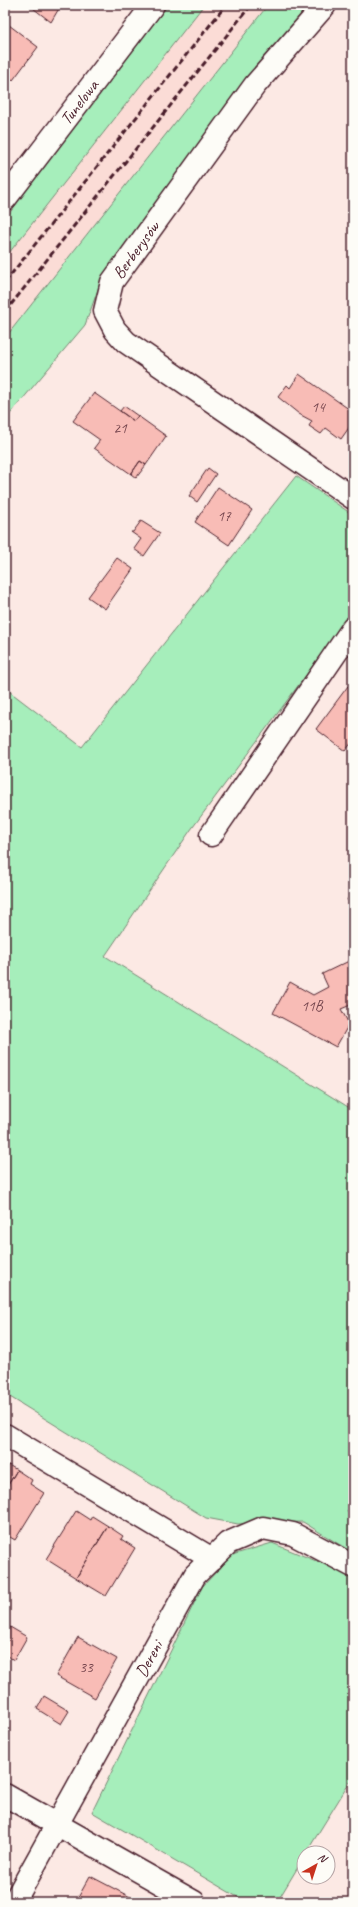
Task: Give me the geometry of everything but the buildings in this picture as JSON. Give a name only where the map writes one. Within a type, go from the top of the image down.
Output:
[{"type":"street","name":"Tunelowa","points":[[5,199],[153,5]]},
{"type":"street","name":"Berberysów","points":[[325,5],[255,85],[112,282],[105,311],[114,330],[126,342],[353,498]]},
{"type":"street","points":[[211,835],[353,628]]},
{"type":"street","points":[[5,1435],[212,1559]]},
{"type":"street","name":"Dereni","points":[[14,1902],[196,1576],[228,1543],[263,1528],[294,1534],[353,1566]]},
{"type":"street","points":[[5,1795],[194,1902]]},
{"type":"shaded area","points":[[204,5],[268,5],[5,338],[5,258]]},
{"type":"green space","points":[[168,5],[204,5],[5,258],[5,219]]},
{"type":"green space","points":[[268,5],[308,5],[252,74],[103,276],[85,325],[5,420],[5,338]]},
{"type":"green space","points":[[296,476],[353,515],[353,612],[190,831],[105,956],[353,1110],[353,1501],[347,1512],[353,1515],[353,1553],[303,1522],[238,1524],[206,1518],[5,1394],[5,688],[82,747]]},
{"type":"green space","points":[[272,1543],[353,1576],[353,1777],[311,1845],[296,1845],[296,1870],[277,1902],[246,1902],[92,1812],[202,1587],[232,1555]]},
{"type":"railway","points":[[5,282],[226,5]]},
{"type":"railway","points":[[5,312],[251,5]]}]
